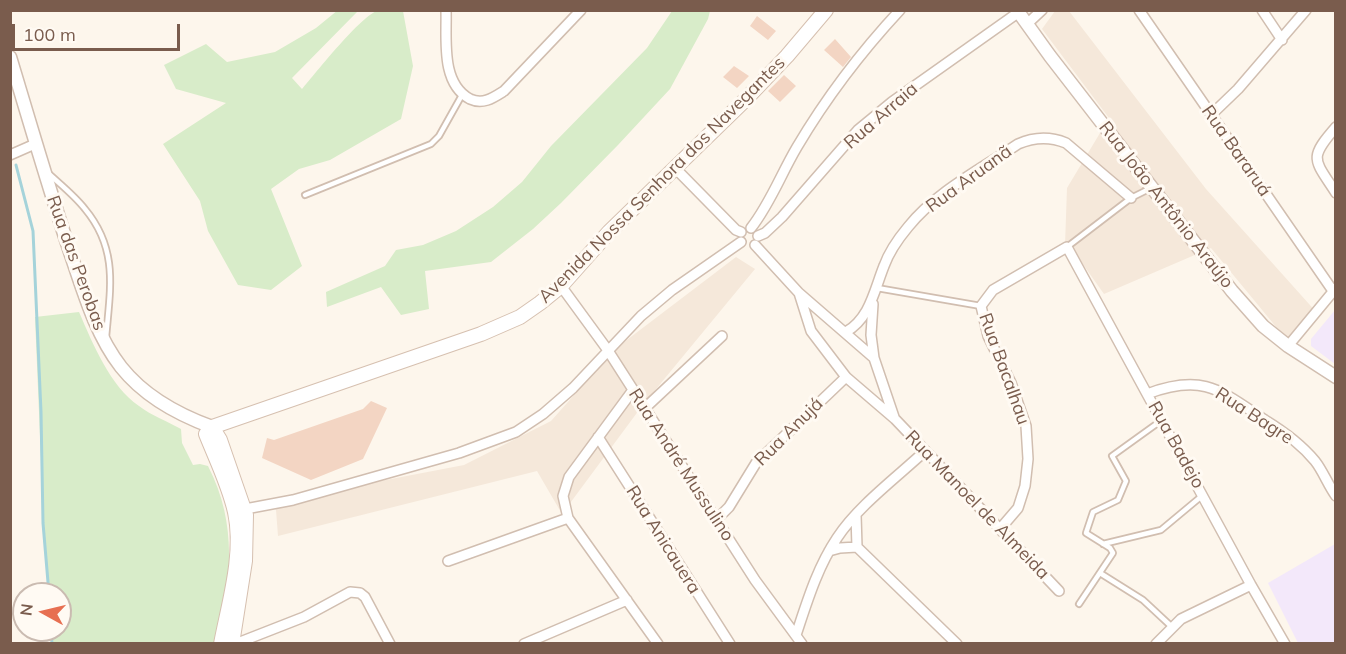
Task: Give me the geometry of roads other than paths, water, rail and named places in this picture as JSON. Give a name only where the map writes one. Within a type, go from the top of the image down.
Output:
[{"type":"main road","name":"Avenida Nossa Senhora dos Navegantes","points":[[208,428],[481,334],[520,317],[561,286],[609,232],[676,169],[787,56],[826,10]]},
{"type":"main road","points":[[208,428],[247,531],[234,644]]},
{"type":"main road","points":[[221,644],[236,558],[240,510]]},
{"type":"street","points":[[446,10],[448,64],[453,83],[462,95],[475,102],[491,100],[504,91],[581,10]]},
{"type":"street","points":[[741,242],[749,247],[751,235],[796,148],[836,88],[900,10]]},
{"type":"street","points":[[1027,24],[1042,10]]},
{"type":"street","name":"Rua Bararuá","points":[[1139,10],[1334,290]]},
{"type":"street","points":[[1262,10],[1282,40]]},
{"type":"street","points":[[1211,115],[1282,40],[1306,10]]},
{"type":"street","name":"Rua Arraia","points":[[751,235],[773,225],[858,130],[892,102],[1018,11]]},
{"type":"street","name":"Rua João Antônio Araújo","points":[[1018,11],[1232,291],[1263,326],[1288,346],[1335,377]]},
{"type":"street","name":"Rua das Perobas","points":[[10,57],[41,166],[91,313],[106,344],[120,367],[147,393],[208,428]]},
{"type":"street","points":[[1335,127],[1320,145],[1316,158],[1319,168],[1335,193]]},
{"type":"street","name":"Rua Aruanã","points":[[874,358],[871,335],[873,299],[884,265],[893,247],[932,202],[1018,144],[1030,139],[1056,139],[1066,143],[1131,198]]},
{"type":"street","points":[[10,155],[35,144]]},
{"type":"street","name":"Rua Manoel de Almeida","points":[[676,169],[736,230],[751,235],[799,293],[874,358],[895,419]]},
{"type":"street","points":[[741,242],[740,237],[751,235]]},
{"type":"street","points":[[240,510],[293,500],[459,453],[516,432],[543,414],[573,388],[640,316],[672,290],[741,242]]},
{"type":"street","name":"Rua Bacalhau","points":[[1000,530],[1018,508],[1025,486],[1028,459],[1026,426],[1011,383],[988,336],[981,306],[993,290],[1067,246]]},
{"type":"street","name":"Rua Badejo","points":[[1067,246],[1285,644]]},
{"type":"street","name":"Rua André Mussulino","points":[[561,286],[608,349],[755,580],[799,639]]},
{"type":"street","points":[[1288,346],[1334,290]]},
{"type":"street","name":"Rua Manoel de Almeida","points":[[799,293],[811,331],[846,377],[895,419],[1059,591]]},
{"type":"street","name":"Rua Aruanã","points":[[846,332],[861,322],[873,299]]},
{"type":"street","points":[[645,408],[722,336]]},
{"type":"street","name":"Rua Anujá","points":[[716,520],[729,507],[756,463],[846,377]]},
{"type":"street","name":"Rua Bagre","points":[[1147,394],[1168,386],[1183,384],[1220,390],[1296,441],[1315,461],[1335,496]]},
{"type":"street","points":[[633,390],[569,477],[563,496],[568,518],[658,644]]},
{"type":"street","name":"Rua Anicauera","points":[[598,437],[730,644]]},
{"type":"street","points":[[799,639],[812,588],[837,537],[856,515],[925,451]]},
{"type":"street","points":[[856,515],[857,547],[957,644]]},
{"type":"street","points":[[448,561],[568,518]]},
{"type":"street","points":[[829,551],[857,547]]},
{"type":"street","points":[[1156,644],[1181,619],[1251,585]]},
{"type":"street","points":[[234,644],[304,617],[350,592],[360,593],[365,597],[390,644]]},
{"type":"street","points":[[524,644],[543,640],[627,600]]},
{"type":"lane","points":[[305,195],[431,144],[439,136],[462,95]]},
{"type":"lane","points":[[41,166],[84,208],[100,230],[108,254],[111,278],[106,344]]},
{"type":"lane","points":[[1067,246],[1131,198],[1152,187]]},
{"type":"lane","points":[[876,288],[981,306]]},
{"type":"lane","points":[[1079,604],[1113,554],[1110,548],[1086,533],[1093,512],[1118,500],[1126,481],[1112,456],[1162,420]]},
{"type":"lane","points":[[1103,544],[1161,530],[1203,495]]},
{"type":"lane","points":[[1100,573],[1143,600],[1172,627]]},
{"type":"waterway","points":[[16,165],[33,231],[41,412],[43,523],[48,582]]}]
